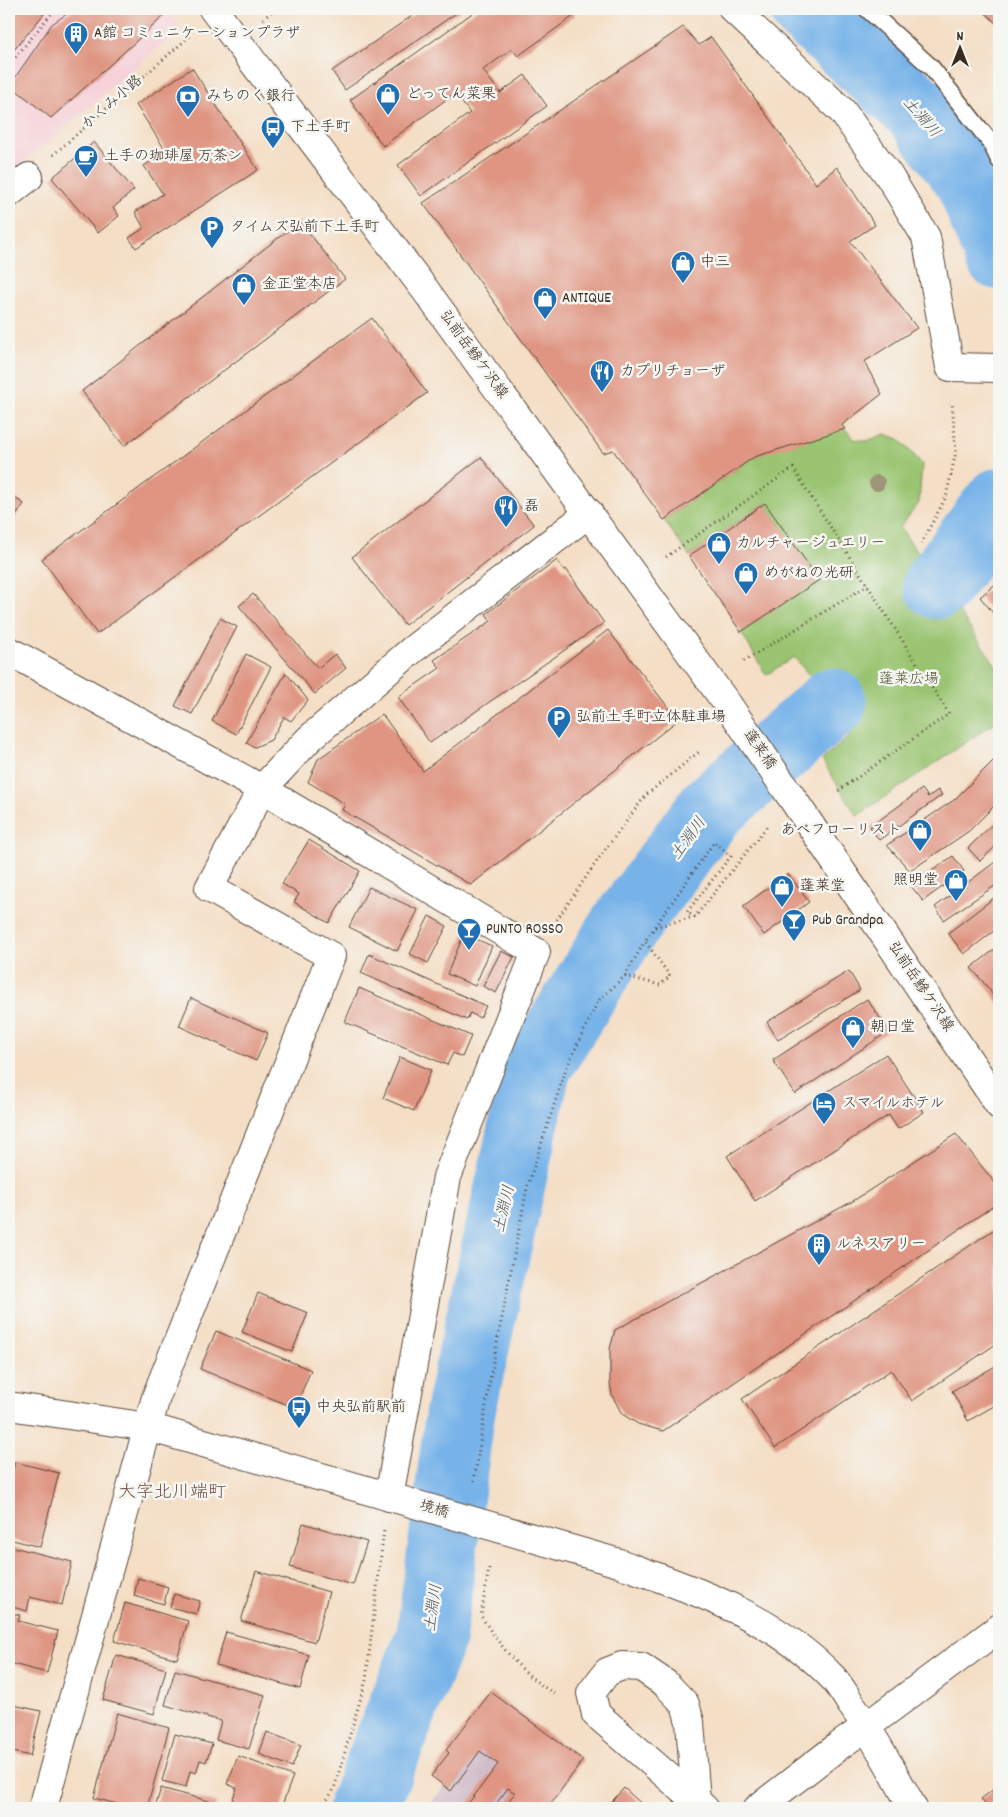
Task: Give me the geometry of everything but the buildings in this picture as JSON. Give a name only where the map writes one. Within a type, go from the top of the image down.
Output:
[{"type":"street","name":"弘前岳鰺ケ沢線","points":[[213,9],[426,292],[728,705]]},
{"type":"street","points":[[733,9],[842,111],[889,176],[926,237],[961,368],[999,368]]},
{"type":"street","points":[[43,1808],[156,1398],[331,956],[209,888],[262,789],[309,739],[412,650],[589,514]]},
{"type":"street","points":[[9,651],[262,789],[536,952],[448,1177],[397,1499]]},
{"type":"street","name":"蓬莱橋","points":[[728,705],[790,795]]},
{"type":"street","name":"弘前岳鰺ケ沢線","points":[[790,795],[999,1105]]},
{"type":"street","name":"境橋","points":[[9,1406],[148,1427],[619,1563],[690,1588],[742,1612],[797,1646],[834,1680],[867,1726],[913,1808]]},
{"type":"street","points":[[758,1808],[999,1628]]},
{"type":"street","points":[[622,1666],[641,1667],[666,1684],[685,1704],[690,1722],[700,1805],[596,1714],[591,1693],[607,1672],[622,1666]]},
{"type":"lane","points":[[867,9],[932,67],[991,143],[999,160]]},
{"type":"path","points":[[9,66],[51,14],[59,9]]},
{"type":"path","points":[[263,19],[275,9]]},
{"type":"path","name":"かくみ小路","points":[[19,185],[194,32]]},
{"type":"path","points":[[921,544],[946,497],[956,452],[961,368]]},
{"type":"path","points":[[666,557],[793,468],[949,714],[835,793]]},
{"type":"path","points":[[744,661],[868,586]]},
{"type":"path","points":[[536,952],[600,858],[646,795],[700,752]]},
{"type":"path","points":[[655,927],[695,917],[770,822]]},
{"type":"path","points":[[474,1481],[491,1374],[527,1188],[570,1061],[598,1001],[626,976],[645,941],[714,842],[731,856],[687,912],[695,917]]},
{"type":"path","points":[[626,976],[660,985],[670,976],[645,941]]},
{"type":"path","points":[[322,1808],[334,1789],[366,1680],[383,1536]]},
{"type":"path","points":[[489,1568],[481,1616],[494,1636],[528,1674],[551,1692],[596,1714]]},
{"type":"shaded area","points":[[9,9],[166,9],[181,28],[9,175]]},
{"type":"shaded area","points":[[491,1692],[583,1760],[548,1808],[426,1808],[445,1786],[431,1776],[449,1753],[464,1727]]},
{"type":"green space","name":"蓬莱広場","points":[[842,425],[854,439],[867,441],[885,434],[899,439],[922,464],[919,503],[900,527],[999,670],[999,720],[857,816],[822,760],[849,737],[832,703],[794,657],[766,675],[741,632],[818,579],[765,503],[689,556],[664,520],[754,457]]},
{"type":"waterway","name":"土淵川","points":[[805,9],[918,110],[970,180],[999,255]]},
{"type":"waterway","name":"土淵川","points":[[938,584],[999,503]]},
{"type":"waterway","name":"土淵川","points":[[363,1808],[431,1637],[460,1413],[536,1068],[625,925],[710,810],[832,703]]},
{"type":"place","name":"A館 コミュニケーションプラザ","points":[[76,55]]},
{"type":"place","name":"どってん菜果","points":[[388,116]]},
{"type":"place","name":"みちのく銀行","points":[[188,118]]},
{"type":"place","name":"下土手町","points":[[273,149]]},
{"type":"place","name":"土手の珈琲屋 万茶ン","points":[[86,178]]},
{"type":"place","name":"タイムズ弘前下土手町","points":[[212,249]]},
{"type":"place","name":"中三","points":[[683,284]]},
{"type":"place","name":"金正堂本店","points":[[244,306]]},
{"type":"place","name":"ANTIQUE","points":[[545,320]]},
{"type":"place","name":"カプリチョーザ","points":[[602,393]]},
{"type":"place","name":"磊","points":[[506,528]]},
{"type":"place","name":"カルチャージュエリー","points":[[719,565]]},
{"type":"place","name":"めがねの光研","points":[[746,595]]},
{"type":"place","name":"弘前土手町立体駐車場","points":[[559,739]]},
{"type":"place","name":"あべフローリスト","points":[[920,852]]},
{"type":"place","name":"照明堂","points":[[956,902]]},
{"type":"place","name":"蓬莱堂","points":[[782,908]]},
{"type":"place","name":"Pub Grandpa","points":[[794,942]]},
{"type":"place","name":"PUNTO ROSSO","points":[[469,951]]},
{"type":"place","name":"朝日堂","points":[[853,1049]]},
{"type":"place","name":"スマイルホテル","points":[[824,1125]]},
{"type":"place","name":"ルネスアリー","points":[[819,1266]]},
{"type":"place","name":"中央弘前駅前","points":[[299,1429]]},
{"type":"district","name":"大字北川端町","points":[[172,1493]]}]
